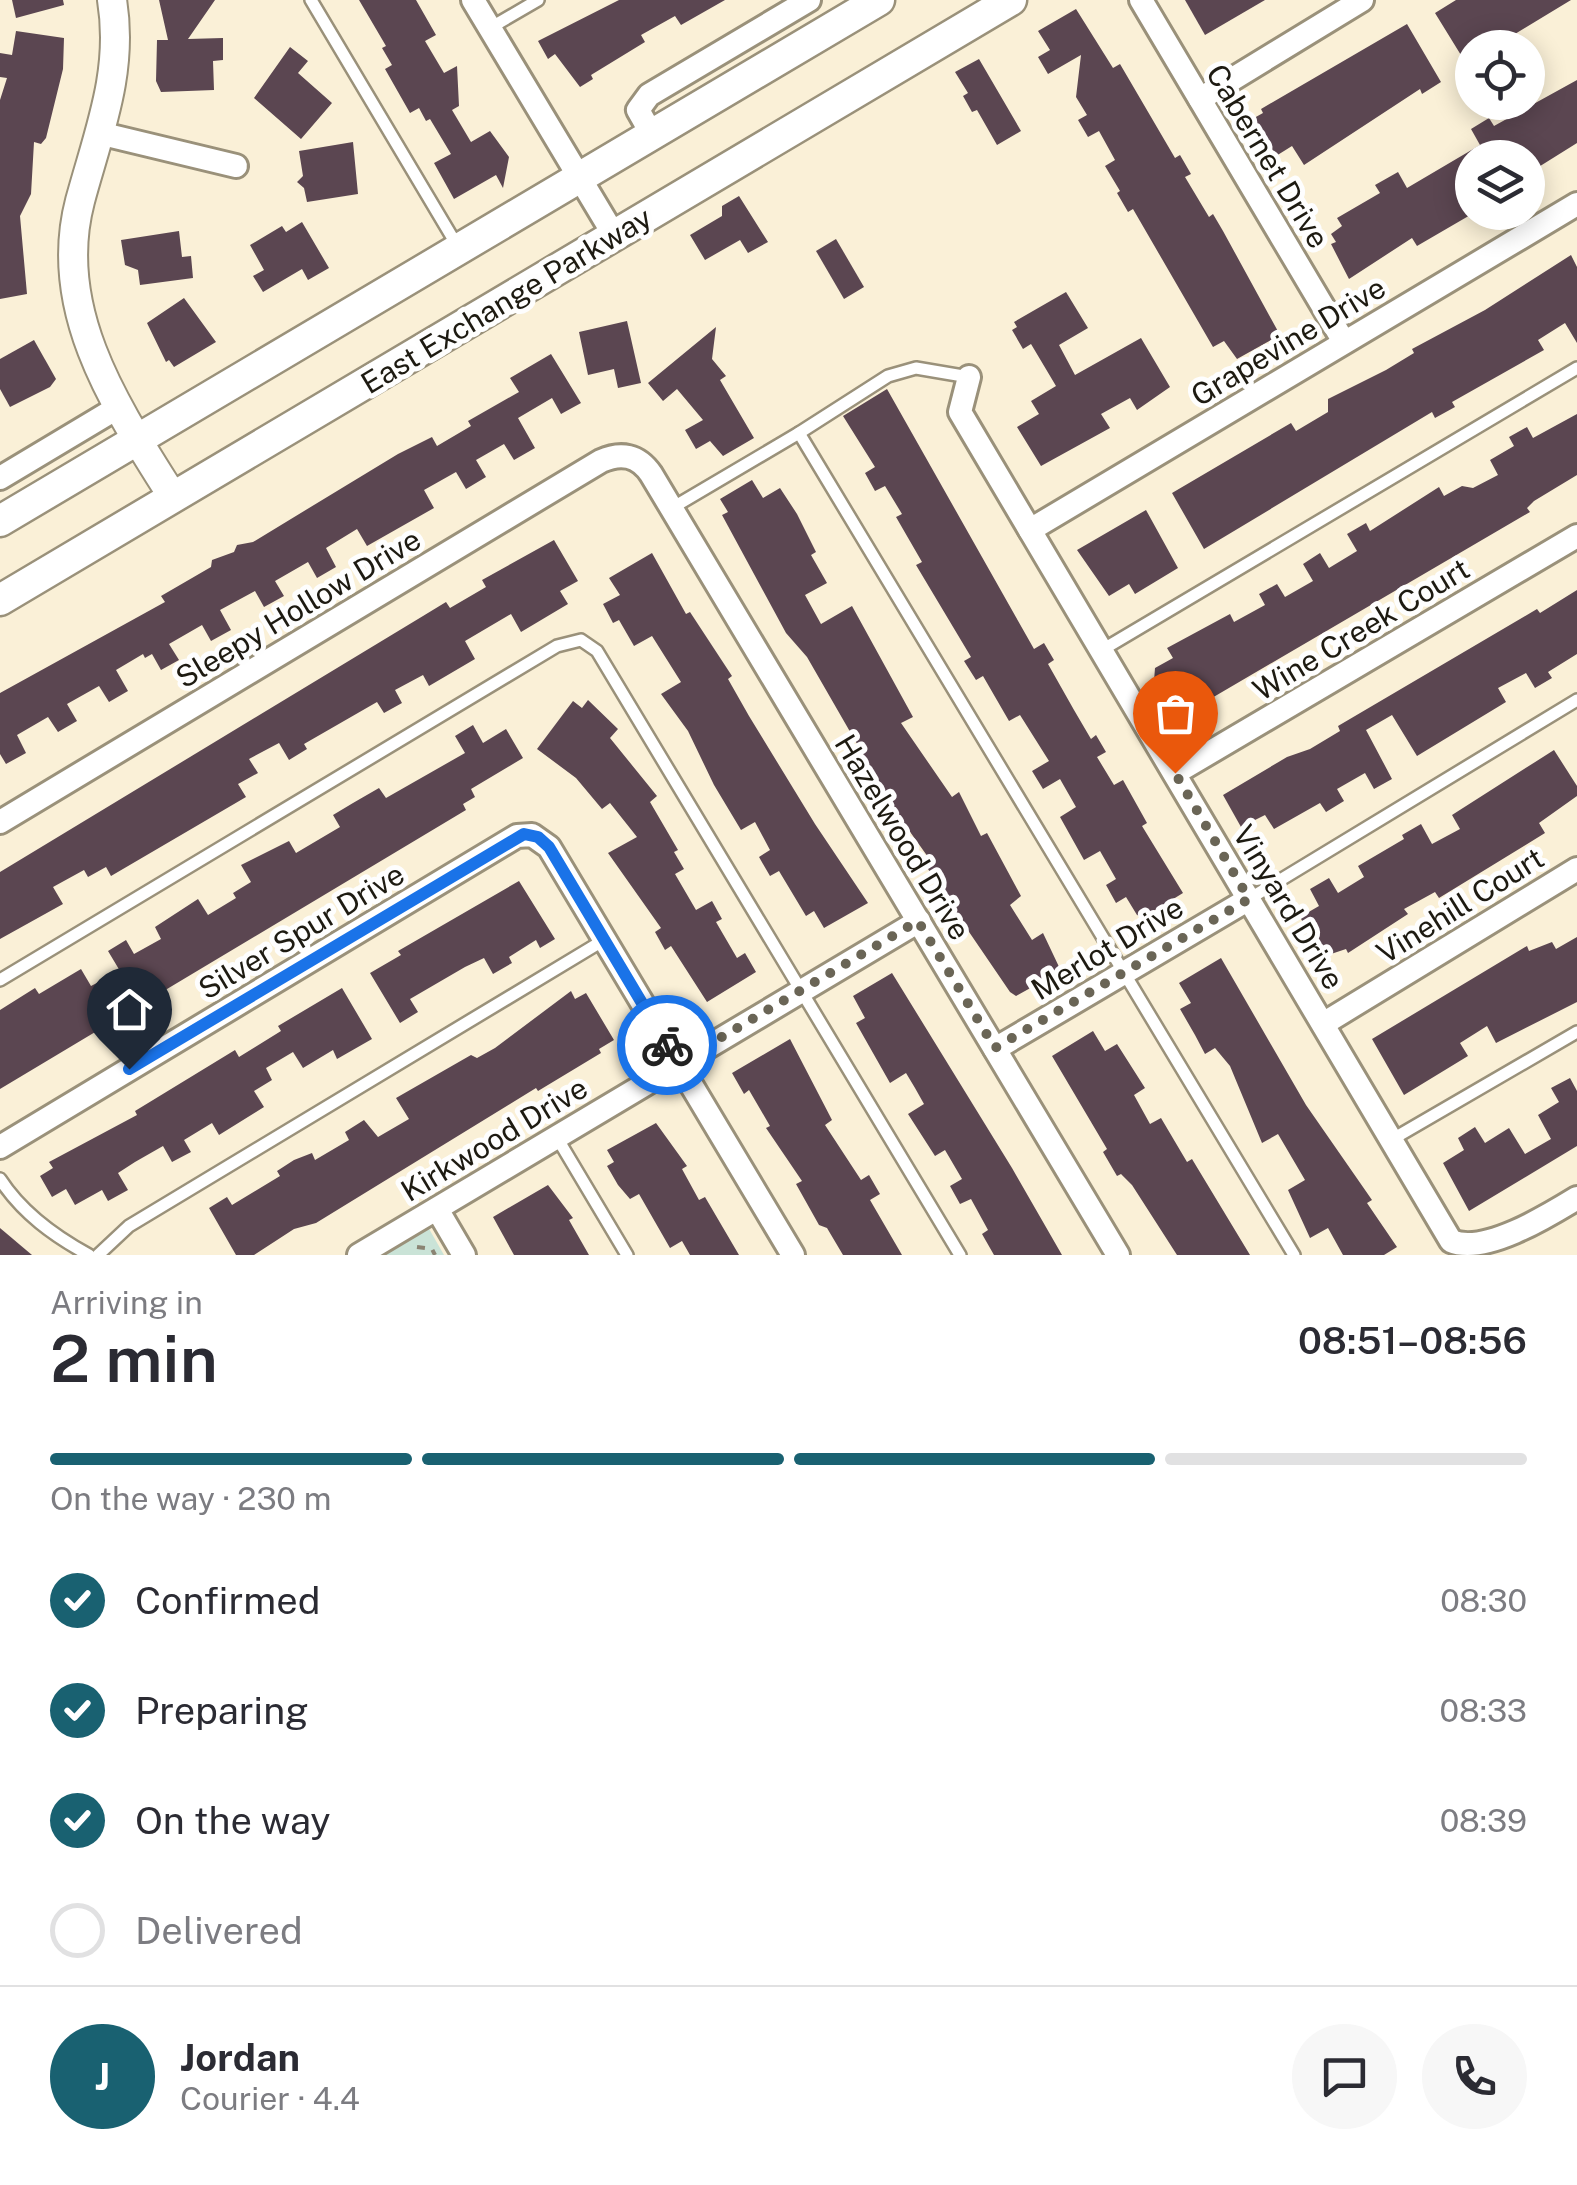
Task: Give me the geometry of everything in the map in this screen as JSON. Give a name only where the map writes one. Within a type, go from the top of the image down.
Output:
[{"type":"main road","points":[[0,521],[879,0]]},
{"type":"main road","name":"East Exchange Parkway","points":[[0,600],[1012,0]]},
{"type":"street","points":[[112,0],[112,86],[103,134],[80,202],[72,249],[82,321],[117,408],[172,497]]},
{"type":"street","points":[[474,0],[614,235]]},
{"type":"street","points":[[651,133],[638,110],[650,95],[809,0]]},
{"type":"street","name":"Cabernet Drive","points":[[1141,0],[1344,342]]},
{"type":"street","points":[[1200,98],[1362,0]]},
{"type":"street","points":[[103,134],[236,166]]},
{"type":"street","name":"Grapevine Drive","points":[[1030,530],[1577,204]]},
{"type":"street","name":"Vinyard Drive","points":[[969,377],[960,412],[1451,1241],[1466,1254]]},
{"type":"street","points":[[0,478],[117,408]]},
{"type":"street","name":"Hazelwood Drive","points":[[630,457],[644,465],[672,508],[1118,1255]]},
{"type":"street","name":"Sleepy Hollow Drive","points":[[0,822],[601,461],[630,457]]},
{"type":"street","name":"Wine Creek Court","points":[[1175,773],[1577,536]]},
{"type":"street","name":"Silver Spur Drive","points":[[0,1147],[518,836],[532,835],[549,847],[604,940]]},
{"type":"street","name":"Vinehill Court","points":[[1323,1024],[1577,869]]},
{"type":"street","name":"Merlot Drive","points":[[995,1048],[1249,899]]},
{"type":"street","name":"Kirkwood Drive","points":[[359,1255],[918,921]]},
{"type":"street","points":[[604,940],[793,1255]]},
{"type":"street","points":[[1466,1254],[1488,1251],[1577,1198]]},
{"type":"street","points":[[437,1209],[464,1255]]},
{"type":"lane","points":[[311,0],[458,247]]},
{"type":"lane","points":[[490,28],[538,0]]},
{"type":"lane","points":[[672,508],[888,376],[916,368],[969,377]]},
{"type":"lane","points":[[1102,650],[1577,368]]},
{"type":"lane","points":[[799,433],[1294,1255]]},
{"type":"lane","points":[[0,980],[558,646],[581,640],[597,652],[960,1255]]},
{"type":"lane","points":[[1249,899],[1577,700]]},
{"type":"lane","points":[[98,1255],[129,1226],[604,940]]},
{"type":"lane","points":[[1391,1140],[1577,1032]]},
{"type":"lane","points":[[556,1136],[627,1255]]},
{"type":"lane","points":[[0,1179],[12,1197],[56,1237],[89,1255]]},
{"type":"path","points":[[409,1246],[432,1249],[435,1255]]},
{"type":"green space","points":[[428,1227],[444,1255],[383,1255]]},
{"type":"building","points":[[12,0],[63,0],[64,5],[16,18]]},
{"type":"building","points":[[159,0],[215,0],[188,39],[223,38],[223,60],[213,61],[214,90],[161,92],[156,81],[157,40],[168,40]]},
{"type":"building","points":[[359,0],[416,0],[436,35],[425,41],[444,73],[457,66],[459,106],[452,110],[471,142],[490,131],[509,157],[503,188],[496,175],[454,199],[434,163],[451,154],[419,108],[410,113],[385,69],[392,65],[382,48],[386,46]]},
{"type":"building","points":[[619,0],[725,0],[681,25],[675,16],[641,35],[645,42],[591,75],[593,79],[580,87],[555,54],[548,59],[538,41]]},
{"type":"building","points":[[1185,0],[1265,0],[1205,35]]},
{"type":"building","points":[[1456,0],[1571,0],[1522,30],[1455,30],[1455,45],[1435,13]]},
{"type":"building","points":[[1076,9],[1113,68],[1120,64],[1175,158],[1180,155],[1191,174],[1185,177],[1209,217],[1213,214],[1280,335],[1237,359],[1224,341],[1213,347],[1133,209],[1128,212],[1117,193],[1120,191],[1105,166],[1115,160],[1099,131],[1088,137],[1078,120],[1087,115],[1076,97],[1081,55],[1048,74],[1038,57],[1050,50],[1038,31]]},
{"type":"building","points":[[1407,24],[1441,82],[1422,94],[1420,89],[1304,165],[1292,146],[1276,156],[1254,118],[1263,113],[1261,109]]},
{"type":"building","points":[[16,31],[64,38],[63,69],[46,138],[41,144],[34,142],[31,194],[20,216],[27,294],[0,299],[0,100],[7,78],[0,77],[0,53],[12,55]]},
{"type":"building","points":[[290,47],[308,61],[298,73],[332,103],[301,139],[254,98]]},
{"type":"building","points":[[979,59],[1021,131],[997,145],[977,110],[972,112],[963,96],[968,93],[955,72]]},
{"type":"building","points":[[1577,80],[1577,143],[1545,163],[1545,140],[1477,140],[1471,129],[1486,120],[1494,126],[1505,120],[1545,120],[1545,98]]},
{"type":"building","points":[[353,142],[358,194],[307,202],[304,188],[297,182],[303,176],[299,151]]},
{"type":"building","points":[[1455,160],[1455,224],[1417,246],[1412,238],[1349,279],[1331,244],[1336,242],[1331,234],[1342,226],[1337,218],[1380,193],[1375,185],[1398,172],[1407,188]]},
{"type":"building","points":[[739,196],[768,242],[748,253],[740,240],[705,260],[690,235],[722,216],[722,206]]},
{"type":"building","points":[[302,222],[329,268],[308,280],[302,269],[263,292],[253,276],[264,270],[250,245],[282,226],[286,232]]},
{"type":"building","points":[[179,231],[182,257],[191,256],[193,278],[140,285],[138,270],[125,265],[121,240]]},
{"type":"building","points":[[836,239],[864,287],[844,299],[816,251]]},
{"type":"building","points":[[1571,255],[1577,267],[1577,343],[1565,323],[1538,340],[1544,350],[1452,402],[1455,407],[1435,418],[1432,412],[1204,549],[1172,493],[1291,423],[1296,431],[1328,412],[1328,399],[1386,370],[1414,353],[1412,349],[1485,310]]},
{"type":"building","points":[[1066,292],[1088,328],[1059,345],[1075,375],[1141,338],[1170,387],[1137,410],[1130,398],[1101,414],[1110,428],[1041,466],[1017,427],[1039,414],[1031,401],[1056,386],[1031,344],[1023,349],[1012,330],[1017,327],[1014,322]]},
{"type":"building","points":[[184,298],[216,342],[174,367],[169,360],[166,362],[147,323]]},
{"type":"building","points":[[627,321],[641,383],[618,388],[614,369],[588,375],[579,332]]},
{"type":"building","points":[[716,327],[712,359],[726,376],[720,380],[754,438],[723,456],[710,441],[696,449],[685,430],[703,420],[677,389],[663,401],[648,383]]},
{"type":"building","points":[[34,340],[56,379],[50,387],[10,407],[0,389],[0,359]]},
{"type":"building","points":[[551,354],[581,403],[561,414],[552,398],[518,418],[535,448],[514,460],[504,444],[476,460],[486,477],[466,489],[456,472],[424,490],[434,508],[367,546],[357,529],[326,548],[336,567],[317,578],[308,562],[275,581],[284,596],[264,607],[255,591],[220,610],[231,630],[211,641],[202,625],[169,644],[179,660],[161,670],[152,654],[145,658],[143,654],[116,670],[128,691],[109,702],[99,686],[67,704],[77,721],[58,732],[48,717],[17,735],[26,753],[6,764],[0,754],[0,693],[165,602],[161,596],[211,567],[212,560],[234,552],[237,545],[253,542],[398,454],[432,437],[437,446],[471,426],[468,421],[519,392],[510,378]]},
{"type":"building","points":[[887,389],[1034,649],[1044,643],[1054,660],[1048,664],[1091,739],[1096,735],[1106,752],[1097,757],[1114,785],[1123,780],[1147,823],[1142,826],[1183,893],[1144,917],[1137,915],[1126,897],[1116,903],[1106,885],[1116,879],[1100,851],[1084,860],[1060,817],[1076,807],[1060,779],[1043,789],[1032,771],[1049,761],[1020,715],[1009,721],[983,676],[976,680],[964,661],[971,657],[916,565],[922,562],[896,517],[902,514],[885,486],[875,491],[865,473],[875,467],[843,416]]},
{"type":"building","points":[[1577,414],[1577,475],[1534,501],[1527,508],[1530,512],[1176,719],[1154,681],[1155,668],[1173,658],[1167,648],[1230,614],[1234,622],[1265,605],[1259,594],[1277,584],[1285,597],[1313,581],[1303,564],[1320,553],[1329,568],[1357,551],[1347,534],[1366,523],[1370,531],[1439,487],[1444,496],[1462,486],[1473,488],[1498,475],[1490,460],[1514,446],[1509,437],[1527,427],[1533,438]]},
{"type":"building","points":[[752,480],[763,498],[780,488],[797,514],[816,552],[811,555],[827,583],[805,595],[821,624],[852,606],[913,717],[901,723],[952,797],[959,792],[981,836],[987,833],[1021,896],[1010,905],[1032,940],[1043,933],[1061,971],[1016,996],[1010,992],[937,885],[927,867],[933,864],[898,815],[807,657],[786,633],[722,515],[728,512],[720,499]]},
{"type":"building","points":[[1146,510],[1178,568],[1135,594],[1129,584],[1109,596],[1077,550]]},
{"type":"building","points":[[554,540],[578,581],[560,591],[568,604],[521,632],[511,614],[465,641],[475,659],[429,686],[423,675],[395,690],[402,703],[384,713],[377,702],[304,744],[307,749],[289,760],[279,743],[249,759],[258,773],[238,784],[246,797],[111,876],[106,867],[88,877],[84,870],[53,887],[63,904],[0,939],[0,872],[446,602],[450,608],[486,587],[482,580]]},
{"type":"building","points":[[652,553],[686,614],[690,612],[732,676],[728,679],[815,824],[868,903],[824,928],[814,911],[806,916],[779,871],[770,876],[759,857],[770,850],[755,822],[741,830],[714,785],[688,731],[661,694],[681,682],[652,636],[634,646],[619,620],[613,623],[603,604],[620,595],[609,578]]},
{"type":"building","points":[[1577,590],[1577,654],[1548,672],[1552,678],[1535,688],[1526,673],[1498,688],[1506,702],[1417,756],[1392,715],[1366,730],[1392,779],[1374,789],[1365,773],[1337,789],[1344,801],[1326,812],[1320,803],[1274,829],[1265,815],[1241,827],[1223,795],[1287,757],[1310,749],[1340,731],[1338,726],[1537,609],[1540,613]]},
{"type":"building","points":[[588,700],[618,729],[610,738],[657,796],[650,802],[678,850],[674,852],[684,869],[675,874],[696,910],[712,901],[722,919],[716,922],[737,958],[745,953],[756,972],[707,1002],[671,946],[665,950],[655,932],[661,928],[608,853],[637,837],[610,803],[602,809],[576,778],[537,749],[573,701],[582,708]]},
{"type":"building","points":[[473,725],[483,743],[506,729],[523,758],[471,789],[475,797],[463,804],[466,810],[0,1089],[0,1010],[35,988],[39,994],[81,969],[91,986],[120,971],[108,951],[126,940],[134,954],[161,939],[155,927],[198,899],[208,915],[236,898],[233,893],[251,882],[241,865],[289,841],[296,853],[340,827],[333,815],[353,803],[379,788],[386,798],[465,753],[455,736]]},
{"type":"building","points":[[1554,750],[1577,786],[1577,796],[1539,823],[1545,833],[1439,898],[1435,892],[1404,909],[1408,914],[1348,953],[1346,949],[1322,957],[1300,917],[1319,906],[1310,889],[1329,878],[1338,893],[1364,877],[1358,866],[1404,839],[1402,835],[1421,824],[1432,844],[1460,829],[1452,815]]},
{"type":"building","points":[[519,881],[555,939],[540,948],[536,940],[509,957],[512,963],[493,974],[484,958],[465,967],[410,999],[418,1012],[400,1023],[370,973],[401,955],[398,951]]},
{"type":"building","points":[[1577,937],[1577,1002],[1496,1043],[1487,1026],[1460,1043],[1468,1056],[1404,1095],[1372,1039],[1527,946],[1529,951],[1552,942],[1556,949]]},
{"type":"building","points":[[1221,958],[1306,1105],[1372,1200],[1367,1203],[1397,1247],[1384,1255],[1343,1255],[1328,1228],[1310,1238],[1288,1190],[1305,1180],[1278,1134],[1262,1143],[1230,1066],[1215,1048],[1205,1054],[1180,1009],[1191,1003],[1179,983]]},
{"type":"building","points":[[892,973],[1062,1255],[994,1255],[982,1234],[988,1230],[971,1199],[960,1204],[950,1186],[962,1179],[945,1150],[935,1156],[908,1114],[924,1104],[915,1088],[906,1073],[890,1083],[856,1023],[865,1018],[853,996]]},
{"type":"building","points":[[342,988],[372,1039],[337,1059],[333,1050],[303,1068],[293,1052],[266,1068],[272,1080],[254,1091],[264,1107],[219,1135],[212,1123],[184,1140],[191,1152],[172,1162],[163,1146],[135,1162],[118,1173],[128,1190],[108,1201],[102,1190],[75,1205],[66,1189],[52,1197],[40,1176],[53,1168],[49,1162],[137,1115],[135,1111],[235,1050],[239,1057],[281,1031],[278,1026]]},
{"type":"building","points":[[571,991],[575,999],[586,993],[614,1040],[599,1049],[601,1053],[538,1091],[536,1088],[316,1223],[294,1229],[254,1255],[236,1255],[209,1208],[227,1197],[232,1205],[280,1176],[277,1171],[294,1160],[312,1153],[315,1160],[349,1140],[345,1132],[364,1120],[378,1137],[409,1119],[396,1098],[471,1055],[477,1058],[495,1048]]},
{"type":"building","points":[[1093,1031],[1105,1051],[1117,1044],[1145,1088],[1134,1095],[1150,1124],[1161,1118],[1187,1162],[1192,1159],[1250,1255],[1177,1255],[1132,1185],[1121,1174],[1117,1176],[1103,1152],[1107,1149],[1052,1056]]},
{"type":"building","points":[[790,1039],[832,1120],[825,1125],[861,1180],[869,1175],[880,1194],[870,1200],[902,1255],[843,1255],[827,1228],[819,1225],[796,1184],[802,1181],[766,1128],[770,1126],[749,1090],[744,1094],[732,1073]]},
{"type":"building","points":[[1570,1078],[1577,1091],[1577,1146],[1469,1211],[1443,1163],[1464,1150],[1458,1138],[1475,1127],[1485,1143],[1509,1128],[1525,1154],[1551,1139],[1538,1115],[1559,1102],[1551,1088]]},
{"type":"building","points":[[656,1123],[687,1166],[682,1169],[699,1200],[705,1197],[739,1255],[690,1255],[682,1241],[670,1248],[639,1194],[630,1199],[618,1185],[607,1166],[614,1162],[607,1150]]},
{"type":"building","points":[[548,1185],[573,1218],[569,1220],[589,1255],[514,1255],[493,1217]]},
{"type":"building","points":[[0,1228],[32,1255],[0,1255]]},
{"type":"way so far","points":[[667,1045],[678,1063],[918,921],[995,1048],[1249,899],[1175,773]]},
{"type":"route","points":[[129,1069],[524,834],[538,837],[549,847],[667,1045]]}]
